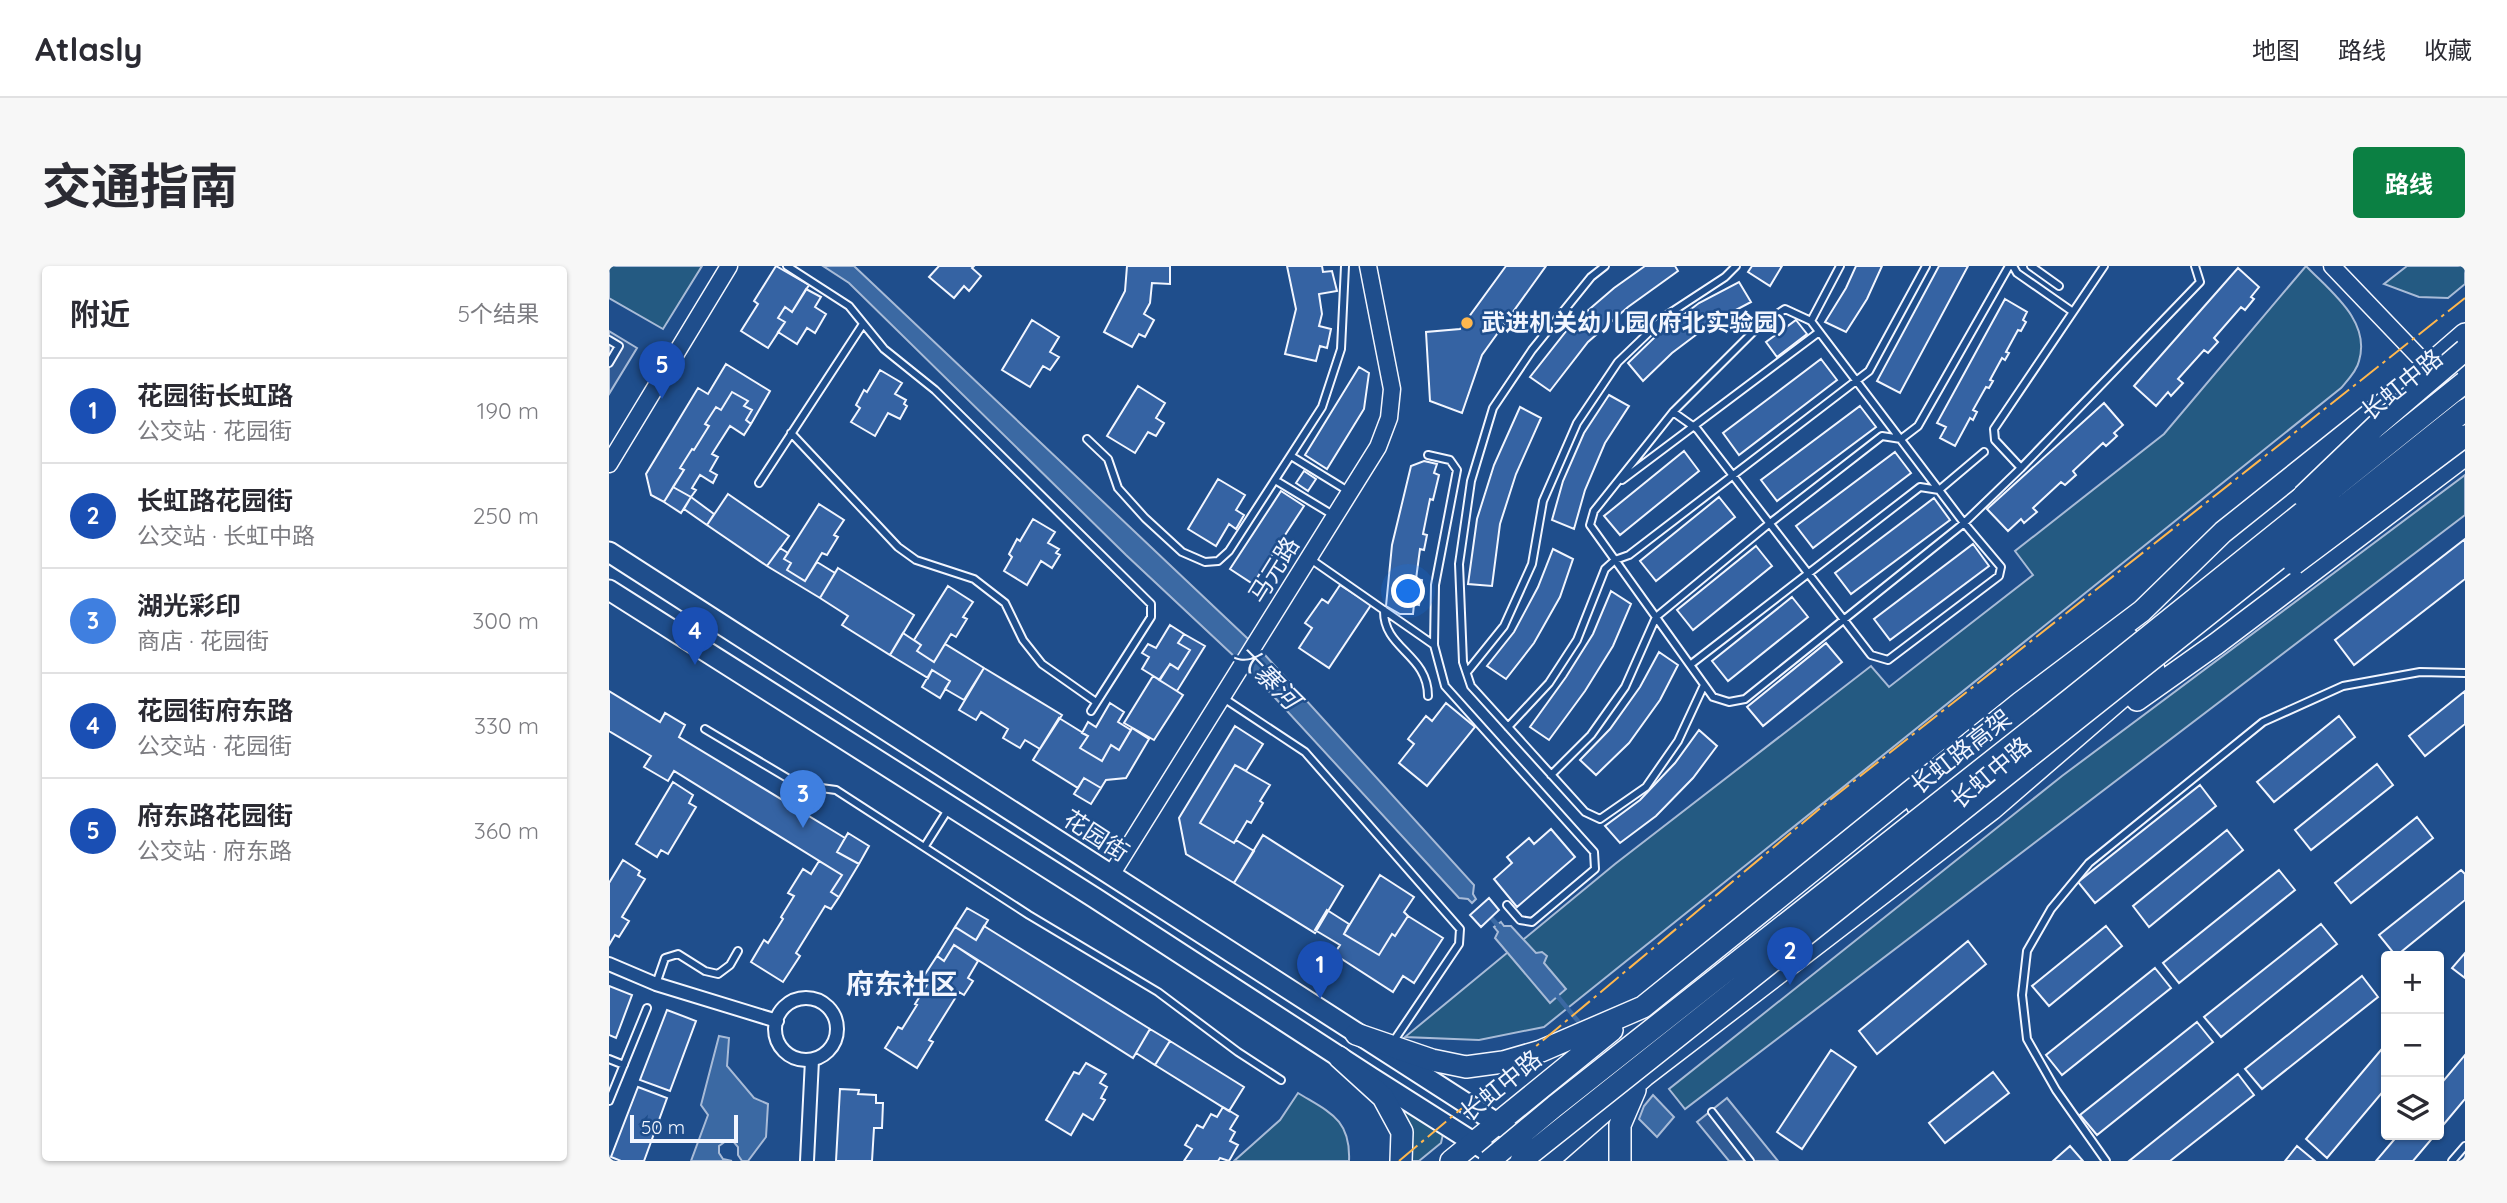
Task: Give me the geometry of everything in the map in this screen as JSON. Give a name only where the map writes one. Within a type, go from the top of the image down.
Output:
[{"type":"main road","points":[[1643,1007],[2019,703],[2142,611],[2223,532],[2397,393],[2465,334]]},
{"type":"main road","points":[[2214,583],[2376,426],[2465,350]]},
{"type":"main road","name":"长虹中路","points":[[1451,1161],[1497,1123],[1579,1045],[1643,1007],[1805,892],[2455,383],[2465,367]]},
{"type":"main road","name":"长虹路高架","points":[[1489,1161],[2214,583],[2455,383]]},
{"type":"main road","name":"长虹路高架","points":[[1521,1161],[2465,408]]},
{"type":"main road","name":"长虹中路","points":[[1629,1095],[1644,1076],[1992,809],[2204,626],[2465,422]]},
{"type":"main road","points":[[2087,711],[2282,573],[2465,436]]},
{"type":"main road","points":[[2038,769],[2216,644],[2465,455]]},
{"type":"main road","name":"花园街","points":[[609,552],[1356,1034]]},
{"type":"main road","points":[[609,590],[1503,1161]]},
{"type":"main road","points":[[1356,1034],[1388,1050],[1551,1160],[1629,1095]]},
{"type":"main road","points":[[1388,1050],[1466,1067],[1503,1062],[1579,1045]]},
{"type":"main road","points":[[1339,1057],[1383,1097],[1402,1132],[1401,1161]]},
{"type":"main road","points":[[1620,1161],[1620,1125],[1629,1095]]},
{"type":"street","points":[[609,464],[729,266]]},
{"type":"street","name":"马元路","points":[[1111,875],[1378,447],[1389,418],[1392,389],[1368,266]]},
{"type":"street","points":[[2332,266],[2426,366],[2455,383],[2465,408]]},
{"type":"street","points":[[609,964],[656,984],[776,1021]]},
{"type":"street","points":[[797,1000],[817,1000],[826,1005],[832,1013],[837,1032],[829,1050],[812,1060],[802,1060],[783,1051],[778,1042],[776,1021],[781,1012],[797,1000]]},
{"type":"street","points":[[807,1161],[812,1060]]},
{"type":"lane","points":[[787,266],[849,306],[884,349],[935,390],[1151,604],[1151,617],[1091,710]]},
{"type":"lane","points":[[1087,439],[1108,459],[1118,488],[1145,518],[1182,552],[1205,562],[1218,561],[1229,551],[1322,407],[1341,349],[1345,266]]},
{"type":"lane","points":[[1605,266],[1591,277],[1532,349],[1493,408],[1471,481],[1459,564],[1463,662],[1471,686],[1585,812],[1600,819],[1646,787],[1678,741],[1704,685]]},
{"type":"lane","points":[[1467,672],[1504,626],[1532,564],[1543,501],[1577,423],[1618,362],[1667,315],[1725,277],[1736,266]]},
{"type":"lane","points":[[1811,321],[1840,266]]},
{"type":"lane","points":[[1508,727],[1549,683],[1577,640],[1605,569],[1629,555],[1869,371],[1926,266]]},
{"type":"lane","points":[[1551,775],[1591,735],[1625,687],[1656,617],[1770,523],[1882,436],[1901,439],[1918,426],[2011,266],[2073,313]]},
{"type":"lane","points":[[2031,266],[2059,286]]},
{"type":"lane","points":[[2021,468],[1996,440],[1994,429],[2104,266]]},
{"type":"lane","points":[[1673,412],[1694,426],[1733,475],[1808,574],[1844,620],[1871,654],[1888,660],[1999,576],[2001,566],[1964,523],[1811,321],[1785,309],[1759,326],[1673,412],[1594,512],[1590,525],[1713,697],[1729,702],[1745,699],[1844,620],[1964,523],[2021,468],[2200,282],[2195,266]]},
{"type":"lane","points":[[759,483],[863,324]]},
{"type":"lane","points":[[1613,487],[1819,332]]},
{"type":"lane","points":[[609,340],[619,346],[609,363]]},
{"type":"lane","points":[[791,433],[898,547],[916,560],[974,579],[985,587],[1005,603],[1023,640],[1042,664],[1096,702]]},
{"type":"lane","points":[[1690,665],[1920,487],[1939,490],[1985,452]]},
{"type":"lane","points":[[1428,455],[1450,460],[1457,470],[1435,585],[1434,645],[1445,686],[1594,852],[1595,869],[1532,922],[1520,920],[1507,905]]},
{"type":"lane","points":[[1291,456],[1349,492]]},
{"type":"lane","points":[[1275,480],[1334,516]]},
{"type":"lane","points":[[1309,557],[1434,645]]},
{"type":"lane","points":[[1384,610],[1384,620],[1390,634],[1421,668],[1428,681],[1428,696]]},
{"type":"lane","points":[[2106,1161],[2056,1090],[2027,1039],[2022,995],[2027,951],[2051,909],[2089,863],[2263,722],[2343,686],[2420,672],[2465,673]]},
{"type":"lane","points":[[1221,697],[1305,752],[1460,929],[1459,944],[1388,1050]]},
{"type":"lane","points":[[705,729],[799,785],[836,790],[1029,915],[1158,992],[1238,1052],[1281,1080]]},
{"type":"lane","points":[[925,846],[950,806]]},
{"type":"lane","points":[[656,984],[665,958],[678,954],[705,971],[718,974],[730,965],[739,951]]},
{"type":"lane","points":[[609,1101],[647,1009]]},
{"type":"lane","points":[[609,1059],[624,1065]]},
{"type":"lane","points":[[1712,1112],[1749,1161]]},
{"type":"lane","points":[[2452,1161],[2465,1146]]},
{"type":"shaded area","points":[[609,266],[702,266],[663,329],[609,298]]},
{"type":"shaded area","points":[[2306,266],[2346,308],[2359,333],[2361,346],[2358,365],[2341,388],[1544,1027],[1479,1040],[1405,1037],[1615,864],[1871,666],[1889,687],[2033,575],[2015,551],[2164,434]]},
{"type":"shaded area","points":[[2407,266],[2465,266],[2465,284],[2448,298],[2419,297],[2384,284]]},
{"type":"shaded area","points":[[609,331],[637,348],[609,394]]},
{"type":"shaded area","points":[[2465,475],[2465,515],[1685,1109],[1669,1089],[2062,776]]},
{"type":"shaded area","points":[[1298,1093],[1336,1118],[1342,1126],[1349,1147],[1349,1161],[1234,1161],[1280,1120]]},
{"type":"shaded area","points":[[1727,1098],[1778,1161],[1729,1161],[1697,1122]]},
{"type":"shaded area","points":[[1400,1101],[1444,1130],[1441,1143],[1419,1161],[1401,1161]]},
{"type":"water","points":[[823,266],[854,266],[1265,655],[1474,885],[1473,894],[1476,899],[1472,903],[1468,899],[1459,898],[1252,673],[1126,555],[849,283]]},
{"type":"water","points":[[1501,922],[1504,926],[1511,926],[1536,953],[1542,952],[1547,956],[1544,963],[1566,989],[1550,1003],[1495,938],[1498,932],[1494,927]]},
{"type":"water","points":[[719,1036],[729,1038],[727,1066],[754,1098],[768,1104],[766,1137],[748,1161],[742,1161],[733,1141],[726,1141],[719,1146],[719,1153],[723,1159],[732,1161],[691,1161],[708,1115],[701,1105]]},
{"type":"water","points":[[1653,1095],[1674,1117],[1657,1137],[1639,1119],[1644,1106]]},
{"type":"building","points":[[776,266],[809,285],[792,312],[785,307],[778,318],[785,322],[768,348],[741,331],[758,304],[754,301]]},
{"type":"building","points":[[939,266],[974,266],[972,268],[981,276],[969,291],[964,286],[954,298],[929,277]]},
{"type":"building","points":[[1127,266],[1170,266],[1170,284],[1152,283],[1150,303],[1144,314],[1154,320],[1145,337],[1139,334],[1132,347],[1104,332],[1125,291]]},
{"type":"building","points":[[1287,266],[1322,266],[1323,272],[1332,271],[1337,291],[1319,294],[1322,314],[1319,326],[1331,329],[1327,348],[1320,346],[1316,361],[1285,354],[1296,309]]},
{"type":"building","points":[[1506,266],[1546,266],[1482,355],[1462,413],[1430,401],[1426,332],[1460,329]]},
{"type":"building","points":[[1645,266],[1675,266],[1678,271],[1628,307],[1588,342],[1550,391],[1530,377],[1571,325],[1614,288]]},
{"type":"building","points":[[1752,266],[1782,266],[1770,286],[1748,272]]},
{"type":"building","points":[[1856,266],[1882,266],[1867,299],[1846,332],[1825,322]]},
{"type":"building","points":[[1939,266],[1968,266],[1900,393],[1877,381]]},
{"type":"building","points":[[2238,268],[2259,287],[2251,297],[2254,299],[2245,310],[2241,307],[2214,338],[2218,342],[2208,353],[2204,350],[2178,379],[2183,383],[2171,396],[2168,392],[2156,406],[2134,386]]},
{"type":"building","points":[[1739,282],[1751,302],[1713,322],[1672,353],[1643,381],[1628,363],[1657,335],[1699,303]]},
{"type":"building","points":[[806,289],[821,297],[815,307],[826,314],[815,333],[807,328],[797,344],[778,332],[785,322],[778,318],[785,307],[792,312]]},
{"type":"building","points":[[2005,299],[2027,312],[2023,320],[2026,322],[2021,331],[2018,330],[2006,352],[2009,353],[2005,360],[2002,358],[1990,380],[1993,381],[1989,388],[1986,387],[1973,410],[1977,412],[1973,420],[1970,418],[1955,446],[1940,438],[1946,427],[1937,423]]},
{"type":"building","points":[[1032,320],[1059,337],[1050,352],[1059,357],[1050,370],[1043,366],[1030,387],[1002,370]]},
{"type":"building","points":[[1796,320],[1807,334],[1777,357],[1766,342]]},
{"type":"building","points":[[1821,359],[1837,380],[1739,455],[1723,433]]},
{"type":"building","points":[[726,364],[770,391],[751,424],[746,420],[752,410],[744,406],[748,401],[732,392],[721,410],[716,407],[705,424],[709,426],[680,468],[684,470],[664,502],[651,495],[646,474],[698,388],[708,394]]},
{"type":"building","points":[[1359,367],[1369,373],[1364,409],[1327,469],[1305,455]]},
{"type":"building","points":[[880,370],[902,383],[895,394],[906,400],[904,404],[907,406],[900,419],[888,413],[875,436],[851,422],[860,408],[856,405],[864,390],[867,392]]},
{"type":"building","points":[[1138,386],[1165,403],[1156,418],[1164,423],[1156,436],[1148,432],[1135,453],[1107,436]]},
{"type":"building","points":[[732,392],[748,401],[744,406],[752,410],[746,420],[751,424],[744,435],[730,426],[712,454],[718,457],[710,471],[717,475],[713,483],[700,475],[692,488],[696,490],[691,497],[673,487],[684,470],[680,468],[709,426],[705,424],[716,407],[721,410]]},
{"type":"building","points":[[1609,395],[1629,406],[1605,443],[1585,490],[1574,529],[1552,520],[1563,481],[1584,433]]},
{"type":"building","points":[[2104,403],[2123,425],[2114,433],[2117,436],[2106,446],[2103,443],[2073,471],[2076,475],[2065,485],[2061,482],[2033,508],[2037,512],[2024,523],[2021,519],[2008,531],[1987,509]]},
{"type":"building","points":[[1860,406],[1876,427],[1777,501],[1761,480]]},
{"type":"building","points":[[1520,407],[1541,418],[1516,474],[1500,524],[1492,586],[1468,584],[1477,519],[1494,465]]},
{"type":"building","points":[[1684,451],[1699,471],[1620,535],[1604,516]]},
{"type":"building","points":[[1895,452],[1911,473],[1813,548],[1796,526]]},
{"type":"building","points":[[1424,461],[1437,464],[1434,473],[1439,475],[1433,500],[1430,499],[1423,534],[1427,535],[1424,550],[1420,549],[1416,579],[1422,580],[1419,605],[1414,604],[1413,614],[1400,614],[1386,606],[1392,545],[1411,466]]},
{"type":"building","points":[[1304,471],[1316,479],[1308,491],[1296,483]]},
{"type":"building","points":[[1218,479],[1245,495],[1236,510],[1244,515],[1236,529],[1229,524],[1216,546],[1188,529]]},
{"type":"building","points":[[673,487],[691,497],[681,513],[664,502]]},
{"type":"building","points":[[1281,491],[1304,506],[1253,584],[1230,569]]},
{"type":"building","points":[[728,494],[789,536],[767,566],[707,525]]},
{"type":"building","points":[[691,497],[714,514],[707,525],[684,509]]},
{"type":"building","points":[[1719,497],[1735,517],[1656,581],[1640,561]]},
{"type":"building","points":[[1934,498],[1950,520],[1851,594],[1835,573]]},
{"type":"building","points":[[819,504],[844,520],[834,535],[838,537],[827,555],[822,553],[805,581],[787,570],[791,563],[784,559]]},
{"type":"building","points":[[1033,519],[1055,532],[1048,543],[1059,549],[1056,553],[1060,555],[1052,568],[1041,561],[1027,585],[1004,571],[1012,557],[1009,554],[1017,539],[1020,541]]},
{"type":"building","points":[[2465,539],[2465,579],[2354,665],[2335,640]]},
{"type":"building","points":[[1973,544],[1989,566],[1890,640],[1874,619]]},
{"type":"building","points":[[1756,546],[1772,566],[1693,630],[1677,610]]},
{"type":"building","points":[[780,548],[788,553],[784,559],[791,563],[787,570],[805,581],[817,562],[835,573],[820,598],[767,566]]},
{"type":"building","points":[[1553,549],[1573,559],[1560,597],[1534,643],[1506,679],[1487,666],[1514,632],[1538,587]]},
{"type":"building","points":[[838,568],[914,615],[890,655],[842,625],[848,616],[820,598]]},
{"type":"building","points":[[1340,585],[1371,605],[1329,668],[1299,648],[1312,628],[1305,623],[1322,599],[1328,603]]},
{"type":"building","points":[[948,586],[973,602],[963,617],[967,619],[956,637],[951,634],[934,662],[917,651],[921,645],[914,640]]},
{"type":"building","points":[[1611,591],[1631,604],[1613,646],[1585,691],[1549,740],[1530,727],[1593,634]]},
{"type":"building","points":[[1792,597],[1808,617],[1728,681],[1712,661]]},
{"type":"building","points":[[1170,625],[1184,634],[1178,643],[1190,650],[1178,669],[1170,664],[1160,680],[1142,669],[1149,657],[1142,653],[1148,644],[1156,648]]},
{"type":"building","points":[[903,633],[921,645],[917,651],[934,662],[945,644],[984,668],[964,700],[945,689],[950,681],[932,670],[928,678],[890,655]]},
{"type":"building","points":[[1184,634],[1205,646],[1177,691],[1159,680],[1170,664],[1178,669],[1190,650],[1178,643]]},
{"type":"building","points":[[1826,643],[1842,662],[1763,726],[1747,707]]},
{"type":"building","points":[[1659,652],[1678,665],[1660,700],[1629,743],[1596,775],[1580,760],[1610,729],[1640,687]]},
{"type":"building","points":[[984,668],[1062,715],[1040,749],[1025,740],[1020,748],[1003,738],[1008,729],[981,712],[976,720],[959,710]]},
{"type":"building","points":[[932,670],[950,681],[940,698],[922,687]]},
{"type":"building","points":[[1153,676],[1183,695],[1154,740],[1124,723]]},
{"type":"building","points":[[609,691],[660,722],[665,713],[685,725],[679,737],[845,838],[837,852],[859,864],[839,897],[831,892],[842,875],[674,771],[668,781],[644,767],[651,756],[609,731]]},
{"type":"building","points":[[2465,691],[2465,724],[2425,756],[2409,736]]},
{"type":"building","points":[[1110,703],[1124,712],[1118,722],[1131,730],[1119,750],[1111,745],[1102,761],[1080,748],[1088,736],[1082,733],[1088,722],[1096,727]]},
{"type":"building","points":[[1446,703],[1475,727],[1427,786],[1399,763],[1414,744],[1408,739],[1426,716],[1432,721]]},
{"type":"building","points":[[2339,716],[2355,737],[2274,802],[2257,782]]},
{"type":"building","points":[[1059,718],[1088,736],[1080,748],[1102,761],[1111,745],[1119,750],[1132,728],[1149,739],[1126,778],[1106,780],[1101,788],[1084,778],[1078,788],[1033,760]]},
{"type":"building","points":[[1235,726],[1263,744],[1246,771],[1235,765],[1200,823],[1234,843],[1236,840],[1254,851],[1234,883],[1186,854],[1179,818]]},
{"type":"building","points":[[1699,730],[1717,746],[1693,778],[1656,816],[1620,843],[1605,826],[1640,800],[1675,763]]},
{"type":"building","points":[[2377,764],[2393,785],[2311,850],[2295,830]]},
{"type":"building","points":[[1235,765],[1270,785],[1251,823],[1247,821],[1234,843],[1200,823]]},
{"type":"building","points":[[1084,778],[1101,788],[1091,804],[1074,794]]},
{"type":"building","points":[[673,782],[693,795],[689,803],[696,807],[668,854],[661,850],[657,857],[636,844]]},
{"type":"building","points":[[2200,785],[2216,806],[2095,903],[2078,882]]},
{"type":"building","points":[[2417,817],[2433,838],[2351,903],[2335,883]]},
{"type":"building","points":[[1551,829],[1575,857],[1517,907],[1494,879],[1512,863],[1507,857],[1529,838],[1534,844]]},
{"type":"building","points":[[2227,830],[2243,850],[2149,927],[2133,906]]},
{"type":"building","points":[[848,833],[869,846],[859,864],[837,852]]},
{"type":"building","points":[[1263,835],[1343,886],[1315,933],[1234,883]]},
{"type":"building","points":[[623,860],[640,871],[638,875],[645,879],[622,917],[629,921],[619,937],[615,935],[609,945],[609,883]]},
{"type":"building","points":[[819,861],[842,875],[831,892],[839,897],[831,909],[825,906],[796,953],[800,956],[783,982],[751,962],[764,940],[768,943],[783,919],[781,917],[794,896],[788,893],[803,869],[811,874]]},
{"type":"building","points":[[2279,870],[2295,890],[2179,983],[2163,963]]},
{"type":"building","points":[[2461,870],[2465,874],[2465,900],[2402,951],[2392,951],[2379,935]]},
{"type":"building","points":[[1380,875],[1414,897],[1404,912],[1408,916],[1379,955],[1344,934]]},
{"type":"building","points":[[1489,898],[1499,910],[1481,927],[1470,915]]},
{"type":"building","points":[[967,908],[988,920],[976,940],[955,927]]},
{"type":"building","points":[[1327,910],[1349,924],[1344,934],[1379,955],[1408,916],[1443,938],[1414,983],[1403,976],[1393,992],[1334,954],[1340,945],[1315,930]]},
{"type":"building","points":[[2321,924],[2337,944],[2221,1037],[2204,1017]]},
{"type":"building","points":[[984,926],[1150,1029],[1133,1058],[954,945],[944,961],[937,956],[955,927],[976,940]]},
{"type":"building","points":[[2106,926],[2122,946],[2049,1006],[2032,986]]},
{"type":"building","points":[[1968,941],[1986,964],[1877,1054],[1859,1031]]},
{"type":"building","points":[[954,945],[978,961],[968,978],[973,981],[964,995],[959,992],[929,1040],[933,1042],[917,1068],[885,1048],[898,1027],[902,1029],[917,1005],[915,1004],[928,983],[922,979],[937,956],[944,961]]},
{"type":"building","points":[[2465,953],[2465,978],[2452,968]]},
{"type":"building","points":[[2155,968],[2171,988],[2062,1075],[2046,1055]]},
{"type":"building","points":[[2362,976],[2378,997],[2262,1089],[2245,1069]]},
{"type":"building","points":[[609,986],[632,995],[616,1038],[609,1035]]},
{"type":"building","points":[[667,1010],[696,1021],[670,1091],[640,1080]]},
{"type":"building","points":[[2197,1022],[2213,1042],[2097,1135],[2080,1115]]},
{"type":"building","points":[[1150,1029],[1170,1041],[1155,1065],[1136,1053]]},
{"type":"building","points":[[1170,1041],[1244,1087],[1229,1111],[1155,1065]]},
{"type":"building","points":[[1831,1050],[1856,1067],[1802,1149],[1777,1132]]},
{"type":"building","points":[[2381,1050],[2381,1094],[2327,1158],[2306,1139]]},
{"type":"building","points":[[2465,1055],[2465,1099],[2444,1124],[2444,1080]]},
{"type":"building","points":[[1086,1063],[1106,1074],[1100,1083],[1107,1087],[1101,1098],[1105,1100],[1093,1120],[1083,1114],[1071,1135],[1046,1120],[1074,1072],[1079,1074]]},
{"type":"building","points":[[1993,1072],[2009,1093],[1945,1143],[1929,1123]]},
{"type":"building","points":[[2238,1074],[2254,1095],[2170,1161],[2129,1161]]},
{"type":"building","points":[[638,1087],[667,1098],[644,1161],[621,1161],[611,1157]]},
{"type":"building","points":[[840,1089],[859,1090],[858,1094],[876,1095],[876,1103],[883,1103],[882,1128],[874,1128],[872,1161],[836,1161]]},
{"type":"building","points":[[1223,1107],[1238,1116],[1230,1129],[1235,1132],[1230,1141],[1238,1145],[1229,1161],[1220,1158],[1218,1161],[1184,1161],[1192,1149],[1185,1145],[1197,1125],[1203,1128],[1211,1114],[1217,1117]]},
{"type":"building","points":[[2394,1140],[2431,1140],[2413,1161],[2376,1161]]},
{"type":"building","points":[[2070,1146],[2083,1161],[2053,1161]]},
{"type":"building","points":[[2297,1146],[2315,1161],[2285,1161]]},
{"type":"waterway","name":"大寨河","points":[[1488,914],[1501,929]]},
{"type":"waterway","name":"大寨河","points":[[1554,992],[1582,1026]]},
{"type":"power","points":[[1399,1161],[1830,800],[2465,298]]},
{"type":"place","name":"武进机关幼儿园(府北实验园)","points":[[1467,323]]},
{"type":"place","name":"府东路花园街","points":[[662,399]]},
{"type":"place","name":"花园街府东路","points":[[695,665]]},
{"type":"place","name":"湖光彩印","points":[[803,828]]},
{"type":"place","name":"长虹路花园街","points":[[1790,985]]},
{"type":"place","name":"花园街长虹路","points":[[1320,999]]},
{"type":"district","name":"府东社区","points":[[902,984]]}]
